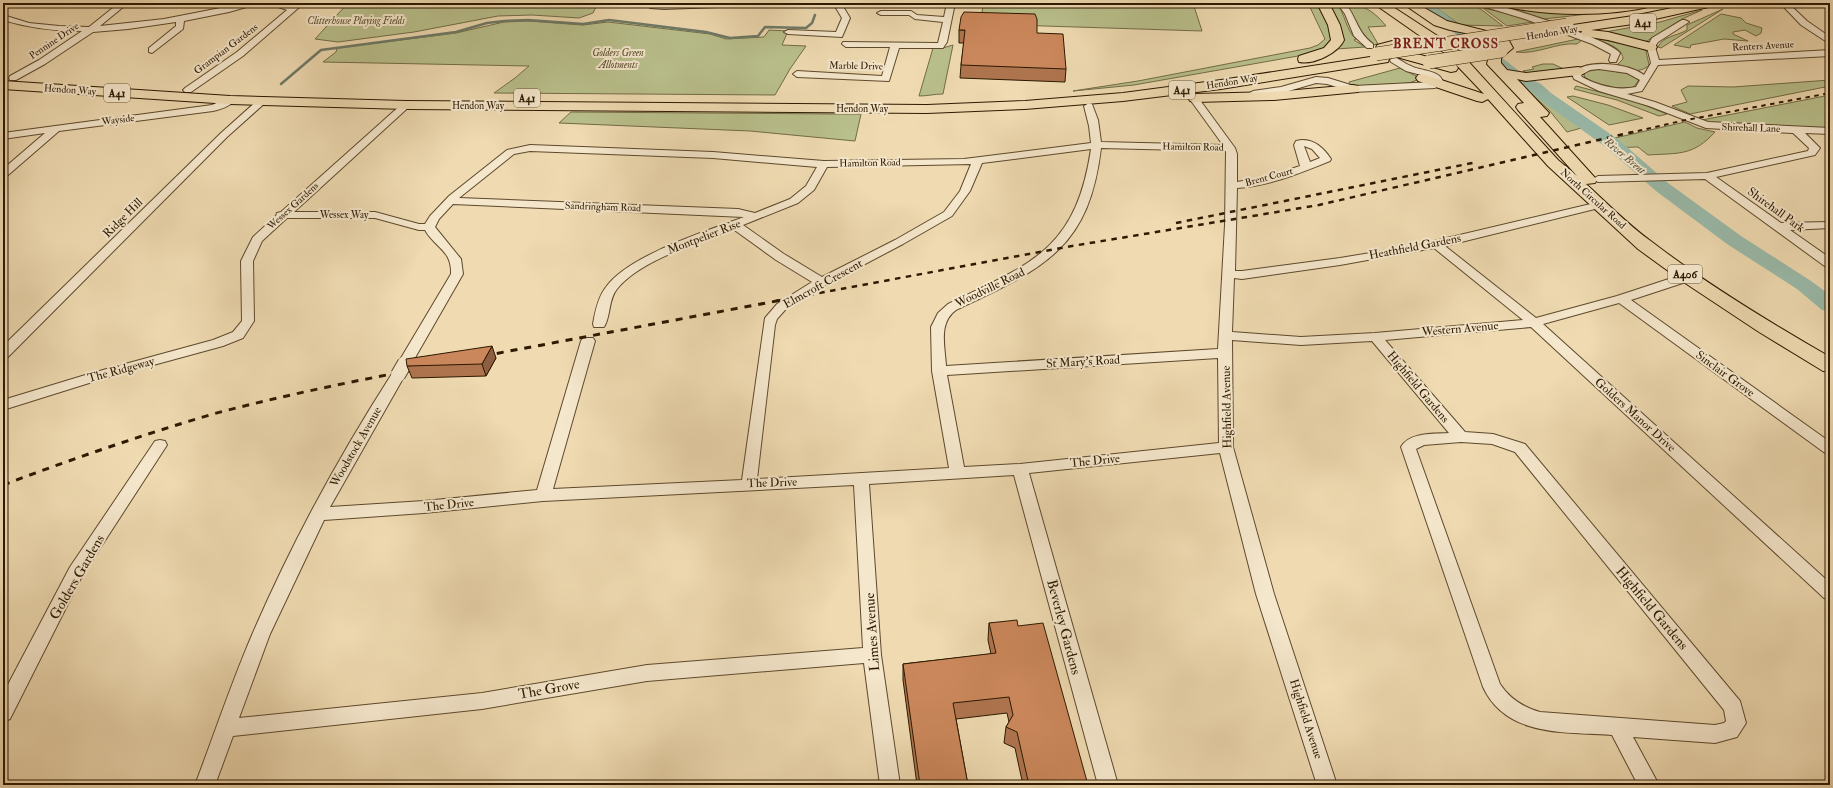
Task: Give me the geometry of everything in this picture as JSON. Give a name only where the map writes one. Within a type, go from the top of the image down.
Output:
[{"type":"highway","points":[[1304,59],[1330,50],[1338,40],[1338,34],[1334,23],[1323,3]]},
{"type":"highway","name":"North Circular Road","points":[[1395,3],[1466,50],[1514,97],[1558,157],[1599,205],[1644,245],[1766,328],[1830,366]]},
{"type":"highway","points":[[1408,3],[1443,25],[1472,31],[1498,37],[1506,43],[1504,50],[1440,61],[1426,61],[1398,53],[1395,50],[1396,43],[1403,40],[1441,33],[1472,31]]},
{"type":"highway","points":[[1503,3],[1547,8],[1596,10],[1655,6]]},
{"type":"highway","name":"Hendon Way","points":[[5,80],[230,100],[406,106],[861,110],[980,108],[1161,93],[1573,28],[1655,6],[1683,3]]},
{"type":"highway","name":"North Circular Road","points":[[1374,4],[1451,51],[1558,157],[1599,189],[1657,239],[1730,289],[1830,351]]},
{"type":"highway","name":"A406","points":[[1374,4],[1396,25],[1398,31],[1396,43]]},
{"type":"highway","points":[[1685,22],[1714,4]]},
{"type":"highway","name":"A41","points":[[1472,31],[1573,28],[1641,23],[1714,4]]},
{"type":"highway","points":[[1573,28],[1651,47]]},
{"type":"highway","name":"A41","points":[[1504,50],[1573,28]]},
{"type":"highway","name":"A41","points":[[980,108],[1089,106],[1194,98],[1293,94],[1334,83],[1386,58],[1396,43]]},
{"type":"highway","name":"A406","points":[[1504,50],[1495,56],[1494,64],[1546,117],[1559,135],[1558,157]]},
{"type":"highway","name":"A41","points":[[1138,89],[1304,59],[1386,58],[1426,61]]},
{"type":"highway","name":"Hendon Way","points":[[5,80],[188,90],[406,98],[929,102],[1042,98],[1138,89],[1386,58]]},
{"type":"highway","name":"A406","points":[[1426,61],[1454,69],[1470,84],[1504,122],[1558,157]]},
{"type":"highway","points":[[1503,73],[1533,79],[1562,79],[1581,77]]},
{"type":"highway","points":[[1520,90],[1533,79]]},
{"type":"highway","points":[[1418,82],[1436,84],[1482,98]]},
{"type":"highway","points":[[1293,94],[1353,89]]},
{"type":"street","name":"Pennine Drive","points":[[5,80],[33,68],[91,29],[124,3]]},
{"type":"street","points":[[3,17],[16,23],[53,28],[91,29],[180,20],[256,3]]},
{"type":"street","name":"Grampian Gardens","points":[[271,3],[297,6]]},
{"type":"street","points":[[650,3],[653,6],[664,7],[772,3]]},
{"type":"street","points":[[788,32],[839,35],[846,18],[837,3]]},
{"type":"street","points":[[846,44],[940,46],[943,42],[951,3]]},
{"type":"street","points":[[1341,3],[1348,13],[1356,33],[1418,82]]},
{"type":"street","points":[[1476,3],[1528,17],[1595,42],[1616,54],[1613,60],[1599,64],[1597,67],[1581,77]]},
{"type":"street","points":[[1784,3],[1804,23],[1830,42]]},
{"type":"street","name":"Grampian Gardens","points":[[188,90],[240,54],[297,6]]},
{"type":"street","points":[[881,13],[911,13],[915,17],[948,20]]},
{"type":"street","points":[[152,50],[180,27],[180,20]]},
{"type":"street","points":[[1581,77],[1602,88],[1622,91],[1639,89],[1647,75],[1654,68],[1655,63],[1651,47],[1655,40],[1685,22]]},
{"type":"street","name":"Marble Drive","points":[[797,74],[886,79],[895,45]]},
{"type":"street","name":"Renters Avenue","points":[[1651,47],[1670,56],[1697,60]]},
{"type":"street","name":"Renters Avenue","points":[[1655,63],[1830,53]]},
{"type":"street","points":[[1386,58],[1435,77],[1438,80],[1436,84]]},
{"type":"street","points":[[1613,60],[1619,69]]},
{"type":"street","points":[[1597,67],[1619,69],[1647,75]]},
{"type":"street","points":[[1194,98],[1266,93],[1316,80],[1334,83],[1353,89],[1418,82]]},
{"type":"street","name":"Shirehall Lane","points":[[1602,88],[1652,104],[1706,125],[1720,127],[1830,131]]},
{"type":"street","name":"Shirehall Lane","points":[[1639,89],[1642,96],[1652,104]]},
{"type":"street","points":[[1194,98],[1230,148]]},
{"type":"street","name":"Wayside","points":[[3,136],[213,108],[223,105],[230,100]]},
{"type":"street","name":"Ridge Hill","points":[[3,354],[224,135],[262,101]]},
{"type":"street","name":"Wessex Gardens","points":[[238,335],[248,321],[247,261],[257,239],[406,106]]},
{"type":"street","points":[[1089,106],[1096,145]]},
{"type":"street","points":[[3,174],[57,128]]},
{"type":"street","name":"Shirehall Park","points":[[1598,179],[1707,176],[1811,153],[1815,148],[1796,130]]},
{"type":"street","name":"Hamilton Road","points":[[450,201],[511,152],[530,148],[678,153],[824,164],[964,162],[1096,145],[1230,148]]},
{"type":"street","name":"Woodville Road","points":[[957,472],[939,371],[937,327],[942,316],[952,307],[1028,270],[1059,245],[1070,231],[1083,207],[1096,145]]},
{"type":"street","name":"Highfield Avenue","points":[[1230,148],[1232,154],[1229,274],[1225,335],[1226,447],[1244,510],[1265,594],[1327,785]]},
{"type":"street","name":"Elmcroft Crescent","points":[[749,484],[769,325],[775,312],[822,282],[899,242],[948,214],[965,191],[978,160]]},
{"type":"street","name":"Montpelier Rise","points":[[599,324],[611,288],[634,268],[662,253],[787,204],[800,197],[810,188],[824,164]]},
{"type":"street","name":"Brent Court","points":[[1231,185],[1244,185],[1279,177],[1306,167]]},
{"type":"street","name":"Shirehall Park","points":[[1707,176],[1830,264]]},
{"type":"street","points":[[429,227],[432,220],[450,201]]},
{"type":"street","name":"Sandringham Road","points":[[450,201],[738,212],[755,216]]},
{"type":"street","name":"Heathfield Gardens","points":[[1229,274],[1242,275],[1326,264],[1436,244],[1599,205]]},
{"type":"street","name":"Wessex Way","points":[[281,216],[375,215],[419,227],[429,227]]},
{"type":"street","points":[[735,225],[780,257],[822,282]]},
{"type":"street","points":[[1777,227],[1830,225]]},
{"type":"street","name":"Woodstock Avenue","points":[[205,785],[260,636],[285,580],[318,514],[457,274],[458,265],[452,252],[433,236],[429,227]]},
{"type":"street","name":"Golders Manor Drive","points":[[1436,244],[1534,323],[1830,593]]},
{"type":"street","name":"Western Avenue","points":[[1225,335],[1301,341],[1375,337],[1534,323],[1621,299],[1688,276]]},
{"type":"street","name":"Sinclair Grove","points":[[1621,299],[1830,449]]},
{"type":"street","name":"The Ridgeway","points":[[3,405],[83,380],[218,343],[238,335]]},
{"type":"street","name":"Highfield Gardens","points":[[1375,337],[1461,437]]},
{"type":"street","points":[[543,495],[588,341]]},
{"type":"street","name":"St Mary's Road","points":[[939,371],[1226,354]]},
{"type":"street","name":"Highfield Gardens","points":[[1461,437],[1493,439],[1520,448],[1726,698],[1733,707],[1736,715],[1736,723],[1730,731],[1715,734],[1618,727],[1540,721],[1528,718],[1510,710],[1503,703],[1492,687],[1408,448],[1421,440],[1461,437]]},
{"type":"street","name":"Golders Gardens","points":[[3,714],[76,572],[160,445]]},
{"type":"street","name":"The Drive","points":[[318,514],[424,507],[543,495],[1020,469],[1226,447]]},
{"type":"street","name":"Beverley Gardens","points":[[1020,469],[1108,785]]},
{"type":"street","name":"Limes Avenue","points":[[862,478],[872,655],[890,785]]},
{"type":"street","name":"The Grove","points":[[226,728],[482,701],[569,685],[647,673],[872,655]]},
{"type":"street","points":[[1618,727],[1649,785]]},
{"type":"green space","name":"Clitterhouse Playing Fields","points":[[348,3],[598,3],[593,13],[579,18],[532,15],[498,16],[414,32],[338,42],[315,39]]},
{"type":"green space","points":[[983,3],[1193,3],[1202,31],[981,24]]},
{"type":"green space","points":[[1308,3],[1320,3],[1324,9],[1334,43],[1315,53],[1134,85],[1073,91],[1138,81],[1310,48],[1318,45],[1325,39]]},
{"type":"green space","points":[[1326,3],[1337,3],[1350,31],[1356,39],[1354,40],[1365,47],[1336,49],[1342,44],[1343,40]]},
{"type":"green space","points":[[1345,3],[1351,3],[1363,7],[1378,17],[1386,26],[1368,27],[1378,44],[1373,45],[1363,37],[1356,26],[1352,13]]},
{"type":"green space","points":[[1430,3],[1463,3],[1478,7],[1503,26],[1460,25]]},
{"type":"green space","points":[[1484,3],[1623,10],[1544,19]]},
{"type":"green space","points":[[1483,8],[1520,16],[1533,22],[1507,26]]},
{"type":"green space","points":[[1723,9],[1661,48],[1658,47],[1660,43],[1667,38],[1687,30],[1687,25]]},
{"type":"green space","points":[[1702,10],[1682,19],[1647,41],[1641,43],[1600,33],[1660,22]]},
{"type":"green space","points":[[1721,14],[1741,18],[1746,23],[1762,28],[1761,33],[1756,36],[1745,30],[1733,32],[1733,34],[1748,41],[1724,39],[1691,45],[1690,48],[1674,45]]},
{"type":"green space","name":"Golders Green Allotments","points":[[528,21],[583,25],[608,22],[710,34],[726,39],[764,37],[769,30],[788,31],[782,45],[806,46],[790,69],[775,95],[494,93],[529,66],[323,62],[336,52],[337,48],[456,33],[504,22]]},
{"type":"green space","points":[[1590,37],[1642,48],[1646,51],[1649,65],[1646,68],[1638,70],[1625,69],[1618,64],[1623,59],[1622,54],[1615,47]]},
{"type":"green space","points":[[1578,39],[1582,40],[1577,44],[1562,45],[1532,52],[1516,52]]},
{"type":"green space","points":[[953,45],[943,94],[919,96],[933,48],[943,48]]},
{"type":"green space","points":[[1543,64],[1553,64],[1564,69],[1529,74],[1523,71],[1534,69],[1532,67]]},
{"type":"green space","points":[[1400,68],[1416,76],[1417,80],[1409,83],[1356,86],[1350,85],[1349,82]]},
{"type":"green space","points":[[1601,69],[1630,74],[1640,78],[1634,87],[1622,89],[1601,86],[1584,76],[1585,73],[1589,71]]},
{"type":"green space","points":[[1830,80],[1830,86],[1690,114],[1672,106],[1687,102],[1681,90],[1688,86],[1733,87]]},
{"type":"green space","points":[[1529,86],[1539,95],[1585,127],[1567,132],[1549,110],[1525,88]]},
{"type":"green space","points":[[1576,86],[1634,101],[1667,114],[1659,116],[1617,100],[1574,89]]},
{"type":"green space","points":[[1830,95],[1830,131],[1767,128],[1697,121]]},
{"type":"green space","points":[[1573,96],[1608,105],[1643,118],[1609,125],[1567,97]]},
{"type":"green space","points":[[571,112],[861,114],[855,141],[750,131],[559,123]]},
{"type":"green space","points":[[1685,122],[1697,128],[1715,132],[1707,140],[1692,149],[1685,152],[1668,154],[1648,155],[1638,147],[1622,146],[1615,138]]},
{"type":"green space","points":[[1651,182],[1665,182],[1681,197],[1736,239],[1812,286],[1830,301],[1830,311],[1793,281],[1735,246]]},
{"type":"water","points":[[1615,138],[1617,144],[1652,174],[1639,173],[1623,157],[1601,142]]},
{"type":"building","points":[[964,12],[1035,14],[1037,19],[1037,33],[1063,34],[1066,69],[961,65],[965,30],[959,30],[961,17]]},
{"type":"building","points":[[492,346],[482,364],[407,366],[406,359]]},
{"type":"building","points":[[1017,620],[1018,626],[1043,623],[1088,785],[1029,785],[1017,732],[1006,727],[1013,715],[1009,697],[953,703],[968,785],[920,785],[903,664],[996,653],[989,623]]},
{"type":"waterway","name":"River Brent","points":[[1423,3],[1522,80],[1535,87],[1545,96],[1613,144],[1662,187],[1734,240],[1804,285],[1830,305]]},
{"type":"waterway","points":[[281,84],[321,50],[456,32],[487,23],[528,20],[583,24],[609,20],[706,32],[730,38],[758,36],[765,27],[806,28],[812,23],[815,15]]},
{"type":"railway","points":[[1629,133],[1681,121],[1830,93]]},
{"type":"railway","points":[[776,301],[1072,246],[1319,205],[1633,132]]},
{"type":"railway","points":[[1176,223],[1477,162]]},
{"type":"railway","points":[[483,356],[782,300]]},
{"type":"railway","points":[[3,485],[160,430],[213,414],[264,401],[418,369]]},
{"type":"district","name":"BRENT CROSS","points":[[1446,44]]}]
